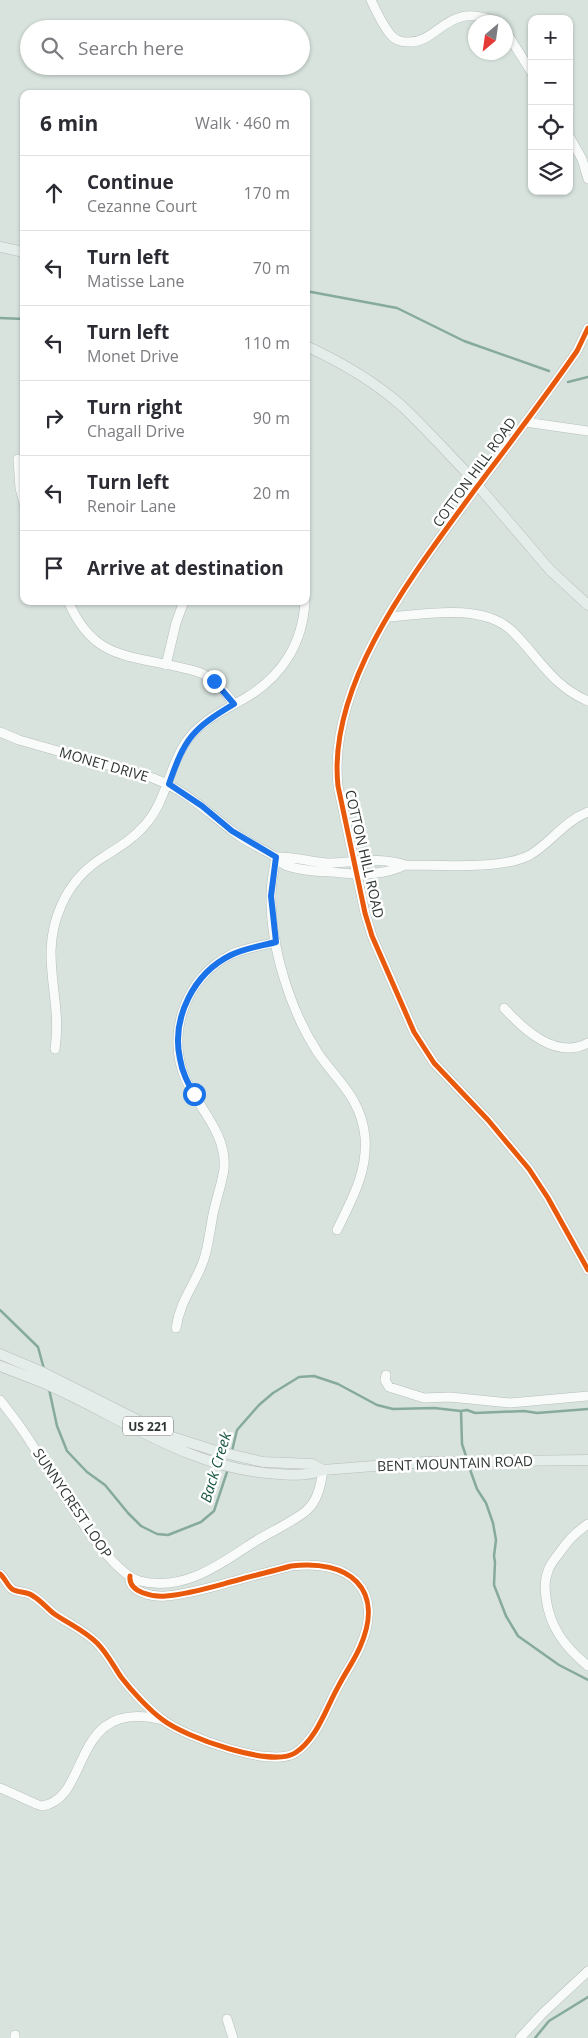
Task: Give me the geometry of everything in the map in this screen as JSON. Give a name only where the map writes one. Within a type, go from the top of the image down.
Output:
[{"type":"main road","points":[[0,247],[20,251]]},
{"type":"main road","points":[[310,348],[344,365],[383,391],[403,408],[466,473],[538,557],[588,605]]},
{"type":"main road","name":"BENT MOUNTAIN ROAD","points":[[0,1354],[40,1371],[169,1436],[216,1451],[263,1462],[312,1464],[323,1470]]},
{"type":"main road","name":"BENT MOUNTAIN ROAD","points":[[0,1366],[40,1382],[173,1449],[211,1463],[258,1473],[310,1475],[323,1470],[426,1462],[588,1460]]},
{"type":"street","points":[[371,0],[389,33],[403,42],[418,40],[432,30],[445,16],[460,10],[475,10],[484,15]]},
{"type":"street","points":[[513,43],[528,67]]},
{"type":"street","points":[[573,143],[588,179]]},
{"type":"street","name":"COTTON HILL ROAD","points":[[588,328],[577,351],[434,546],[389,616],[363,664],[350,698],[338,742],[336,769],[357,875],[372,936],[384,967],[423,1048],[443,1074],[488,1120],[529,1169],[548,1198],[588,1270]]},
{"type":"street","points":[[525,422],[588,431]]},
{"type":"street","points":[[18,459],[20,488]]},
{"type":"street","points":[[70,605],[82,626],[100,644],[124,656],[166,664],[203,674],[222,689],[234,704]]},
{"type":"street","points":[[166,664],[183,605]]},
{"type":"street","points":[[55,1048],[58,1018],[50,969],[50,953],[52,937],[61,906],[77,879],[90,867],[123,845],[144,827],[153,816],[169,784],[179,755],[193,733],[213,717],[261,688],[284,666],[299,638],[304,605]]},
{"type":"street","points":[[389,616],[444,612],[470,614],[492,619],[512,631],[557,682],[573,694],[588,701]]},
{"type":"street","name":"MONET DRIVE","points":[[0,732],[19,740],[144,775],[169,784],[202,806],[240,837],[276,857],[283,864],[307,871],[357,875],[391,872],[405,865]]},
{"type":"street","name":"MONET DRIVE","points":[[276,857],[286,856],[326,863],[354,860],[391,860],[405,865],[505,864],[528,856],[542,847],[574,818],[588,812]]},
{"type":"street","points":[[276,857],[271,896],[276,942],[285,979],[300,1020],[320,1055],[350,1093],[362,1122],[365,1150],[363,1167],[358,1184],[337,1230]]},
{"type":"street","points":[[176,1328],[182,1304],[204,1259],[224,1169],[215,1127],[194,1094],[182,1068],[178,1043],[182,1015],[193,990],[211,968],[232,954],[276,942]]},
{"type":"street","points":[[504,1008],[521,1027],[549,1043],[562,1048],[582,1046],[588,1043]]},
{"type":"street","points":[[386,1375],[385,1380],[389,1387],[424,1398],[450,1397],[510,1403],[588,1396]]},
{"type":"street","name":"SUNNYCREST LOOP","points":[[0,1400],[22,1428],[83,1522],[105,1552],[116,1565],[139,1581],[175,1582],[189,1580],[214,1568],[307,1510],[319,1490],[323,1470]]},
{"type":"street","points":[[588,1524],[575,1533],[552,1562],[544,1585],[548,1614],[554,1627],[568,1647],[588,1666]]},
{"type":"street","points":[[0,1574],[11,1588],[35,1596],[54,1613],[97,1643],[121,1677],[163,1720],[194,1736],[232,1750],[283,1757],[296,1752],[311,1737],[354,1659],[366,1630],[368,1603],[363,1588],[350,1576],[334,1568],[312,1564],[291,1566],[185,1594],[165,1596],[144,1593],[132,1584],[129,1580],[130,1576]]},
{"type":"street","points":[[0,1788],[42,1806],[58,1797],[65,1790],[95,1737],[109,1723],[116,1719],[133,1717],[163,1720]]},
{"type":"street","points":[[520,2038],[543,2013],[588,1971]]},
{"type":"street","points":[[227,2019],[233,2038]]},
{"type":"waterway","points":[[310,292],[397,308],[464,341],[549,371]]},
{"type":"waterway","points":[[0,318],[20,319]]},
{"type":"waterway","points":[[568,382],[588,377]]},
{"type":"waterway","name":"Back Creek","points":[[0,1310],[38,1347],[44,1369]]},
{"type":"waterway","name":"Back Creek","points":[[232,1451],[237,1430],[259,1405],[273,1393],[299,1377],[314,1376],[338,1384],[377,1405],[393,1409],[434,1408],[467,1410],[475,1413],[524,1411],[537,1413],[588,1409]]},
{"type":"waterway","name":"Back Creek","points":[[49,1389],[57,1426],[67,1451],[87,1472],[105,1485],[141,1526],[157,1534],[168,1535],[201,1522],[214,1511],[228,1469]]},
{"type":"waterway","points":[[461,1411],[462,1444],[467,1459]]},
{"type":"waterway","points":[[468,1464],[493,1523],[496,1540],[494,1585],[506,1616],[518,1636],[559,1665],[588,1680]]},
{"type":"waterway","points":[[535,2038],[549,2021],[588,1997]]},
{"type":"cycle path","points":[[588,328],[577,351],[401,594],[360,670],[346,708],[338,747],[338,786],[365,913],[372,936],[414,1032],[434,1063],[488,1120],[529,1169],[548,1198],[588,1270]]},
{"type":"cycle path","points":[[0,1574],[12,1589],[31,1594],[53,1613],[92,1638],[104,1651],[121,1677],[140,1700],[174,1727],[208,1742],[248,1754],[267,1757],[283,1757],[295,1753],[303,1747],[315,1732],[358,1652],[367,1626],[368,1608],[365,1594],[357,1582],[345,1573],[329,1567],[311,1565],[291,1566],[193,1592],[161,1596],[149,1595],[137,1590],[130,1582],[130,1576]]},
{"type":"route","points":[[194,1094],[186,1080],[179,1057],[179,1029],[186,1001],[200,980],[211,968],[221,961],[232,954],[276,942],[271,896],[271,884],[276,857],[248,842],[187,794],[169,784],[179,755],[193,733],[234,704],[214,681]]}]
